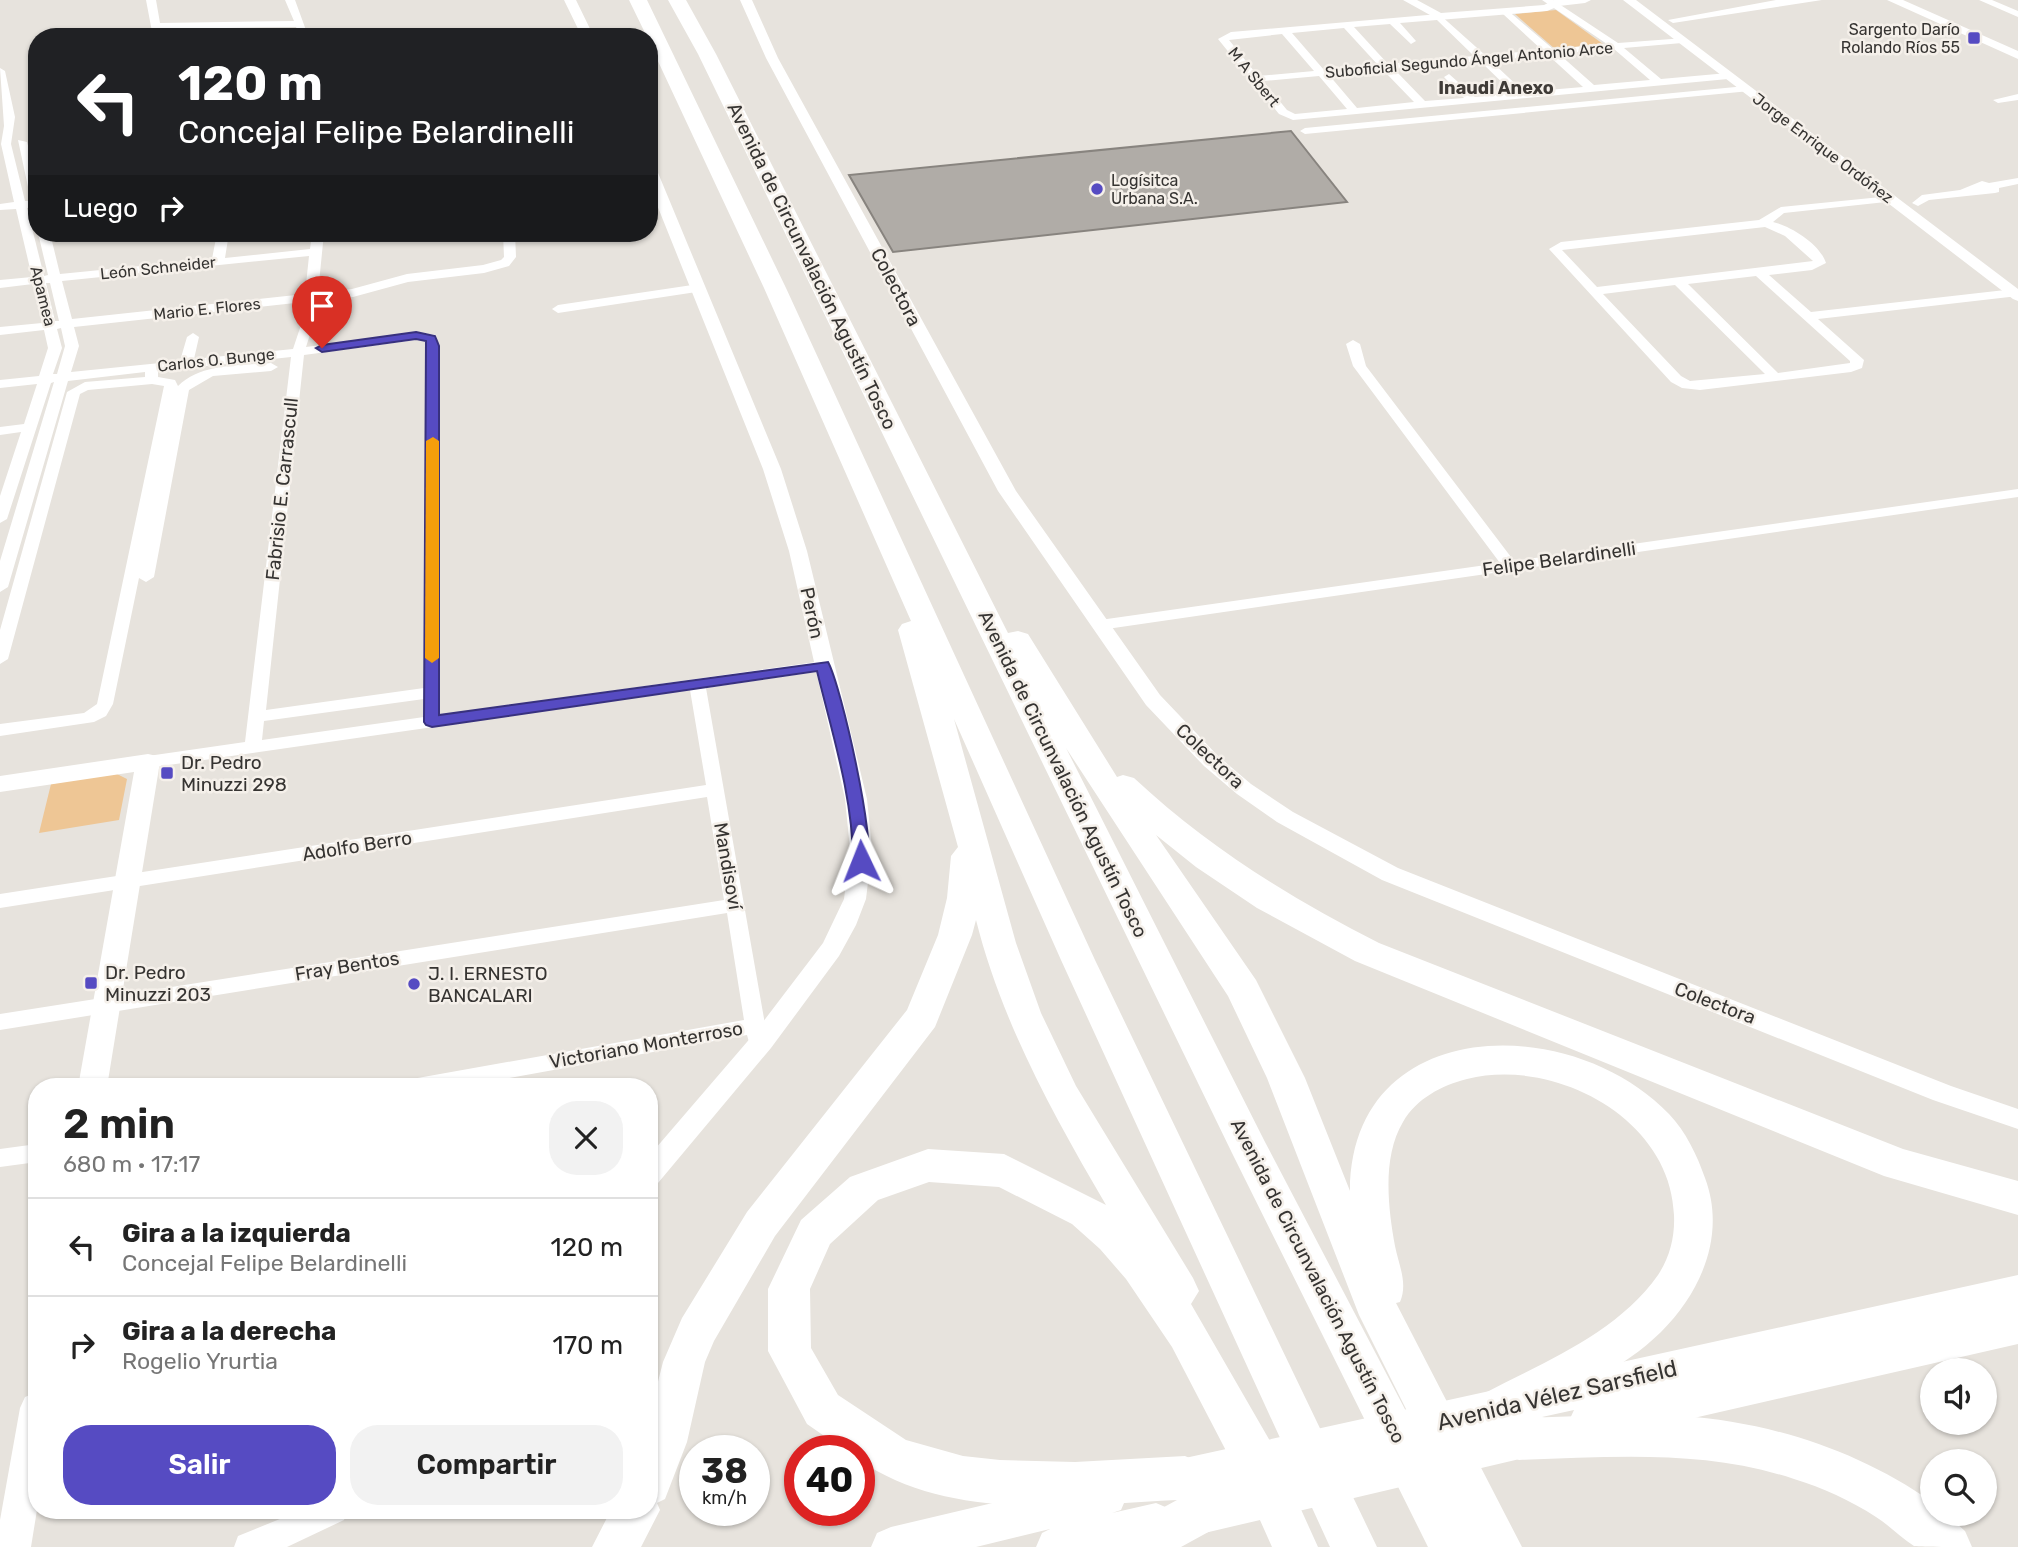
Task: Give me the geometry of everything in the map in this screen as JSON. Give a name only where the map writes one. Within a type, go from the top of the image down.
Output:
[{"type":"highway","points":[[627,0],[643,28]]},
{"type":"highway","name":"Avenida de Circunvalación Agustín Tosco","points":[[638,0],[652,28]]},
{"type":"highway","name":"Avenida de Circunvalación Agustín Tosco","points":[[677,0],[707,54],[1251,1153],[1452,1547]]},
{"type":"highway","points":[[690,0],[707,54]]},
{"type":"highway","name":"Avenida de Circunvalación Agustín Tosco","points":[[658,40],[1078,960],[1354,1547]]},
{"type":"highway","points":[[658,51],[676,76]]},
{"type":"highway","points":[[886,416],[947,510],[990,593],[1069,726],[1217,949],[1266,1035],[1308,1130],[1380,1315],[1499,1547]]},
{"type":"highway","points":[[888,540],[1013,987],[1037,1045],[1062,1094],[1145,1230],[1185,1304],[1219,1374],[1295,1547]]},
{"type":"highway","points":[[1069,726],[1135,798],[1184,841],[1250,888],[1324,930],[1418,973],[1898,1164],[2018,1198]]},
{"type":"highway","points":[[658,1460],[684,1362],[697,1331],[761,1224],[922,1017],[955,935],[964,898],[969,826]]},
{"type":"highway","points":[[1509,1423],[1595,1356],[1623,1338],[1662,1301],[1686,1266],[1695,1228],[1695,1207],[1683,1165],[1657,1127],[1619,1094],[1581,1074],[1534,1061],[1491,1059],[1453,1066],[1414,1086],[1386,1117],[1374,1150],[1371,1189],[1378,1258],[1394,1318],[1442,1439],[1511,1547]]},
{"type":"highway","points":[[1191,1496],[982,1478],[895,1458],[849,1432],[812,1397],[798,1374],[790,1349],[786,1300],[800,1256],[814,1233],[832,1213],[854,1195],[878,1181],[906,1170],[936,1163],[966,1162],[995,1166],[1026,1176],[1056,1191],[1087,1213],[1115,1238],[1141,1268],[1197,1354],[1265,1481],[1284,1547]]},
{"type":"highway","name":"Avenida Vélez Sarsfield","points":[[1191,1496],[1509,1423],[2018,1293]]},
{"type":"highway","name":"Avenida Vélez Sarsfield","points":[[1509,1423],[2018,1326]]},
{"type":"highway","points":[[1509,1423],[1720,1441],[1788,1456],[1819,1465],[1882,1495],[1949,1547]]},
{"type":"highway","points":[[1136,1547],[1191,1496]]},
{"type":"highway","points":[[615,1547],[632,1519]]},
{"type":"main road","points":[[0,784],[148,762],[94,1078]]},
{"type":"main road","name":"Avenida Vélez Sarsfield","points":[[891,1547],[1191,1496]]},
{"type":"main road","name":"Avenida Vélez Sarsfield","points":[[1056,1547],[1191,1496]]},
{"type":"main road","points":[[13,1547],[28,1508]]},
{"type":"street","points":[[151,0],[156,28]]},
{"type":"street","points":[[290,0],[302,28]]},
{"type":"street","points":[[570,0],[584,28]]},
{"type":"street","name":"Colectora","points":[[746,0],[772,58],[982,448],[1020,509],[1153,700],[1211,761],[1244,789],[1285,817],[1357,859],[1465,905],[1942,1093],[2018,1119]]},
{"type":"street","points":[[1409,0],[1438,17],[1521,95]]},
{"type":"street","points":[[1550,2],[1585,0]]},
{"type":"street","name":"Jorge Enrique Ordóñez","points":[[1629,0],[2016,294]]},
{"type":"street","points":[[1674,20],[1793,0]]},
{"type":"street","points":[[1751,7],[1817,0]]},
{"type":"street","points":[[1893,0],[2018,55]]},
{"type":"street","points":[[1984,0],[2018,14]]},
{"type":"street","points":[[1285,30],[1547,8],[1550,2]]},
{"type":"street","points":[[1550,2],[1616,46],[1658,82]]},
{"type":"street","points":[[1506,12],[1592,89]]},
{"type":"street","points":[[1392,21],[1412,41]]},
{"type":"street","points":[[228,28],[300,24]]},
{"type":"street","points":[[1346,25],[1423,106]]},
{"type":"street","points":[[1285,30],[1355,112],[1728,76]]},
{"type":"street","name":"M A Sbert","points":[[1285,30],[1225,37],[1224,41],[1288,116],[1355,112]]},
{"type":"street","name":"Suboficial Segundo Ángel Antonio Arce","points":[[1255,79],[1682,40]]},
{"type":"street","name":"Apamea","points":[[0,71],[10,117],[10,132],[3,144],[28,234]]},
{"type":"street","points":[[1449,78],[1473,101]]},
{"type":"street","points":[[1305,131],[1746,89]]},
{"type":"street","points":[[1998,100],[2018,97]]},
{"type":"street","points":[[22,142],[28,166]]},
{"type":"street","points":[[3,144],[28,142]]},
{"type":"street","points":[[1763,223],[1781,210],[1935,202],[1947,196],[1993,191],[1991,186],[2018,181]]},
{"type":"street","name":"Perón","points":[[658,190],[772,469],[798,551],[856,799],[861,834],[855,900],[842,932],[824,960],[757,1037],[658,1164]]},
{"type":"street","points":[[0,207],[28,210]]},
{"type":"street","points":[[0,214],[28,207]]},
{"type":"street","points":[[1594,291],[1678,281],[1812,266],[1820,262],[1818,257],[1786,229],[1763,223],[1556,247],[1556,251],[1594,291],[1681,382],[1700,386],[1857,365],[1857,360],[1759,272]]},
{"type":"street","name":"Apamea","points":[[0,519],[55,348],[30,242]]},
{"type":"street","name":"Apamea","points":[[0,587],[8,537],[72,345],[46,242]]},
{"type":"street","points":[[218,262],[221,242]]},
{"type":"street","name":"Fabrisio E. Carrascull","points":[[253,747],[298,352],[308,322],[317,242]]},
{"type":"street","name":"Mario E. Flores","points":[[0,331],[365,291],[394,281],[495,267],[506,263],[510,257],[509,242]]},
{"type":"street","name":"León Schneider","points":[[0,284],[316,253]]},
{"type":"street","points":[[1678,281],[1775,377]]},
{"type":"street","points":[[558,309],[699,288]]},
{"type":"street","points":[[1808,316],[2016,294]]},
{"type":"street","name":"Carlos O. Bunge","points":[[0,384],[63,377],[151,374],[186,364],[207,368],[416,336],[431,338],[432,692]]},
{"type":"street","points":[[186,364],[193,337]]},
{"type":"street","points":[[1353,344],[1360,366],[1510,566]]},
{"type":"street","points":[[146,577],[182,389],[188,381],[207,368],[271,368]]},
{"type":"street","points":[[0,659],[74,392],[85,386],[151,374],[170,383],[105,704],[100,712],[88,718],[0,730]]},
{"type":"street","points":[[0,431],[30,427]]},
{"type":"street","name":"Felipe Belardinelli","points":[[1101,625],[2018,493]]},
{"type":"street","points":[[148,762],[823,666]]},
{"type":"street","name":"Mandisoví","points":[[697,684],[757,1037]]},
{"type":"street","points":[[256,717],[432,692],[432,722]]},
{"type":"street","name":"Adolfo Berro","points":[[0,901],[715,790]]},
{"type":"street","name":"Fray Bentos","points":[[0,1022],[735,905]]},
{"type":"street","name":"Victoriano Monterroso","points":[[474,1078],[757,1037]]},
{"type":"street","points":[[0,1158],[28,1154]]},
{"type":"street","points":[[249,1547],[316,1519]]},
{"type":"shaded area","points":[[1556,10],[1603,44],[1555,49],[1515,14]]},
{"type":"shaded area","points":[[115,773],[127,779],[119,820],[39,833],[51,784]]},
{"type":"building","name":"Logísitca Urbana S.A.","points":[[1291,131],[1347,202],[893,252],[849,175]]},
{"type":"slow traffic","points":[[432,658],[433,441]]},
{"type":"place","name":"Sargento Darío Rolando Ríos 55","points":[[1974,38]]},
{"type":"place","name":"Logísitca Urbana S.A.","points":[[1097,189]]},
{"type":"place","name":"Dr. Pedro Minuzzi 298","points":[[167,773]]},
{"type":"place","name":"Dr. Pedro Minuzzi 203","points":[[91,983]]},
{"type":"place","name":"J. I. ERNESTO BANCALARI","points":[[414,984]]},
{"type":"district","name":"Inaudi Anexo","points":[[1496,88]]},
{"type":"route","points":[[322,348],[416,336],[431,338],[432,722],[823,666],[856,799],[861,834],[861,861]]}]
